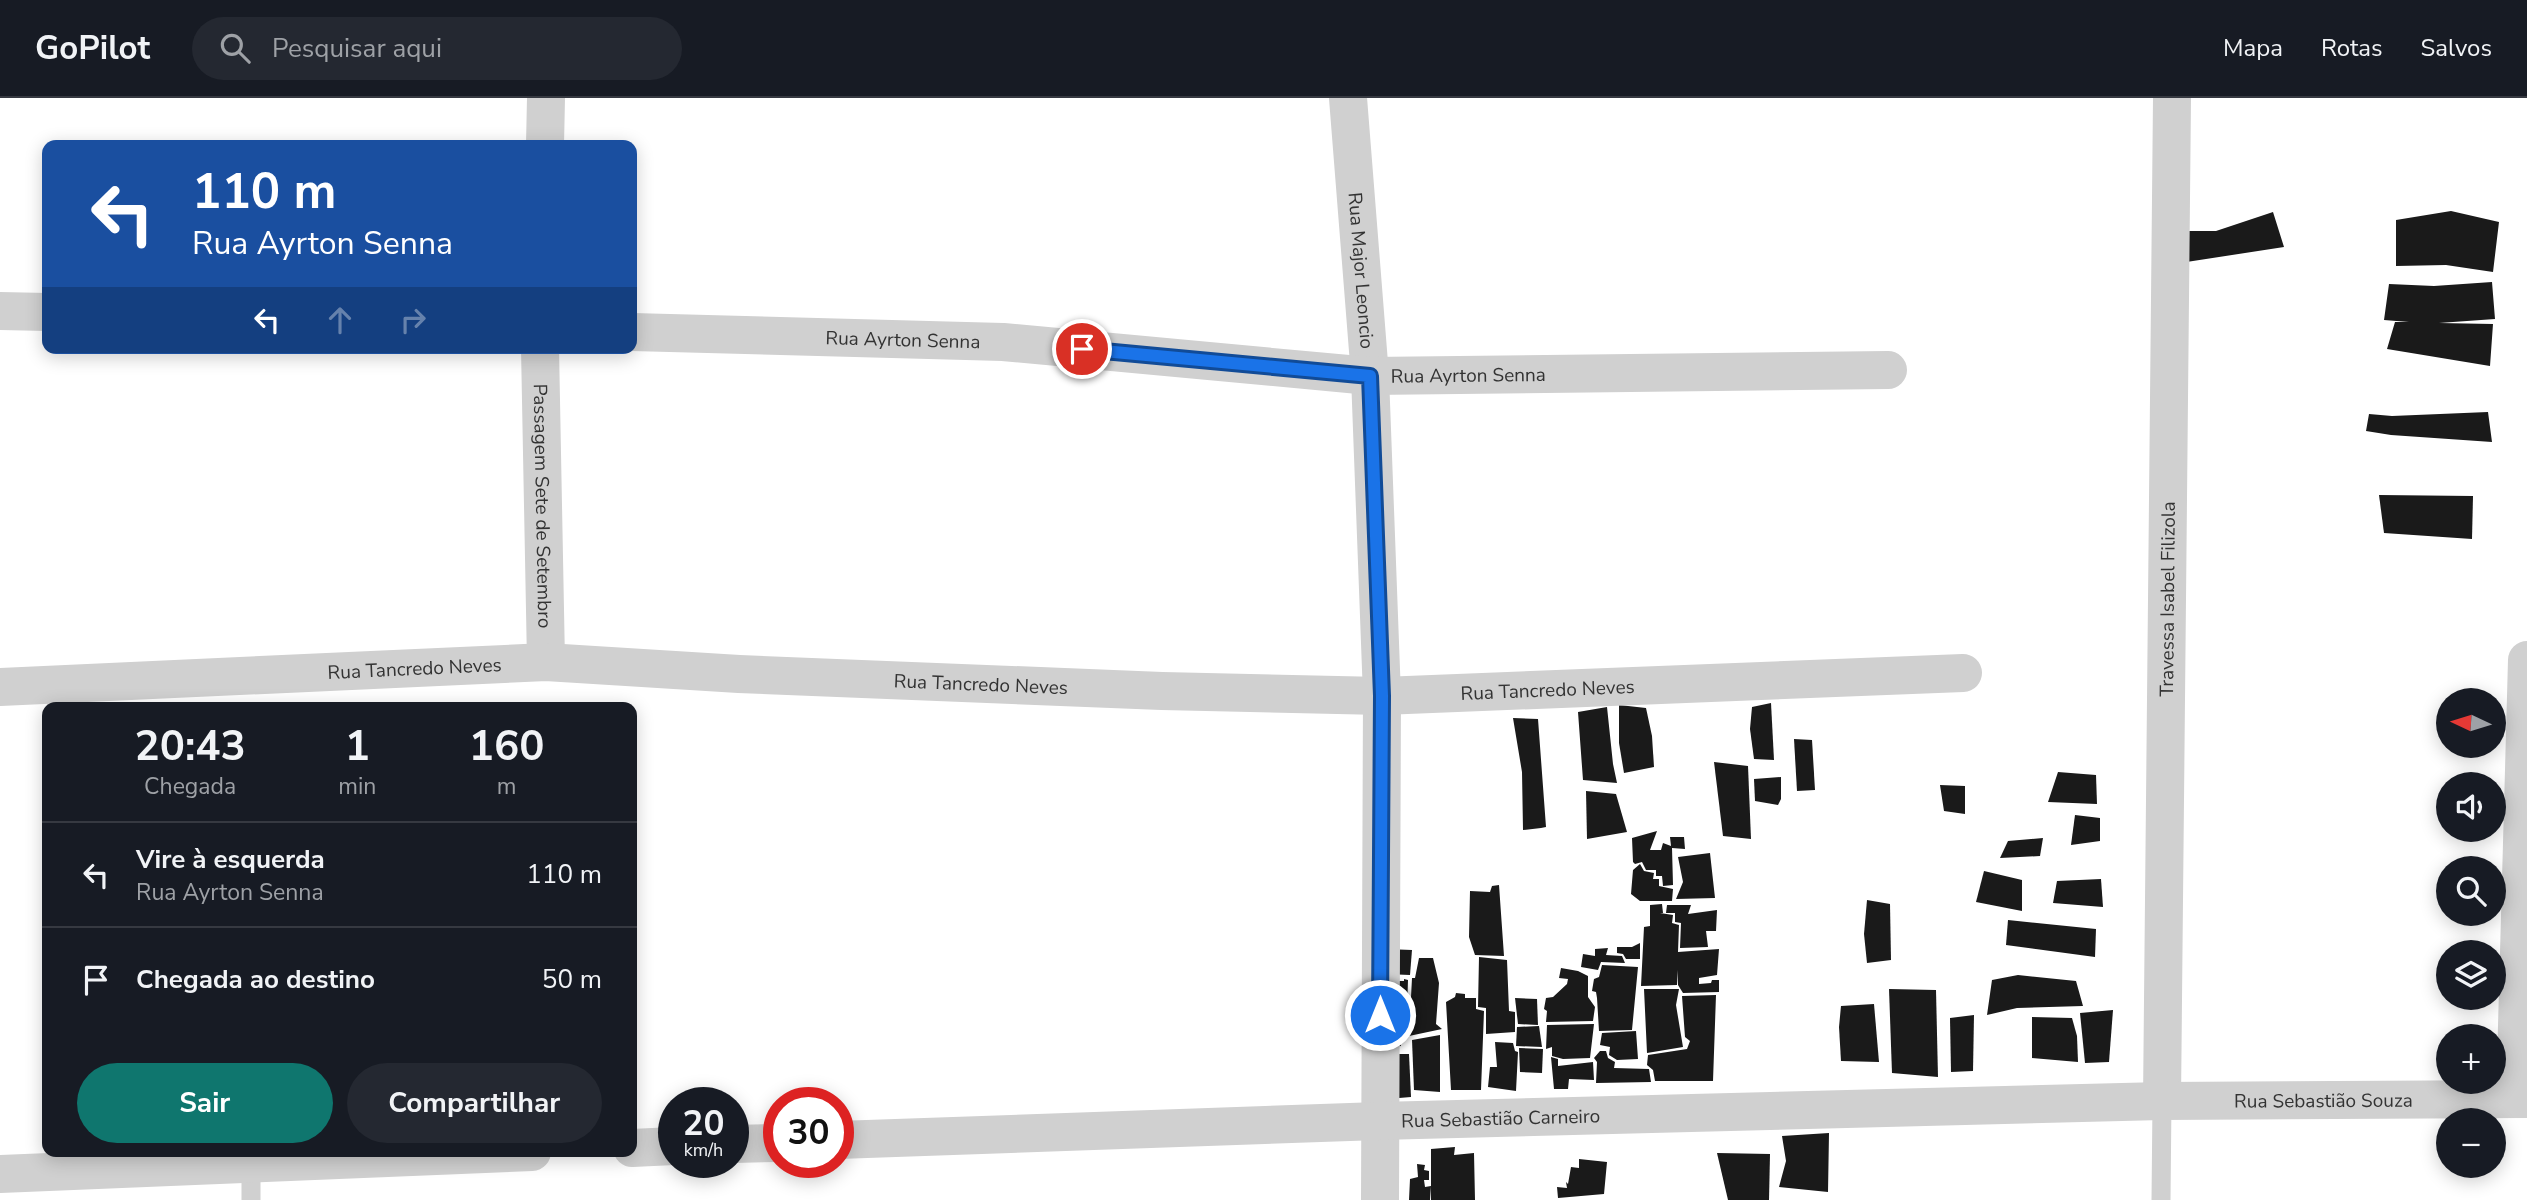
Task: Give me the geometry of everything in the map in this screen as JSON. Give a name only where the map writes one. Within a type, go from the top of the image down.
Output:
[{"type":"street","points":[[545,140],[546,98]]},
{"type":"street","name":"Rua Major Leoncio","points":[[1348,98],[1370,376],[1382,696],[1380,1200]]},
{"type":"street","name":"Travessa Isabel Filizola","points":[[2162,1101],[2172,98]]},
{"type":"street","points":[[0,311],[42,312]]},
{"type":"street","name":"Rua Ayrton Senna","points":[[637,331],[1003,342],[1370,376],[1888,370]]},
{"type":"street","name":"Passagem Sete de Setembro","points":[[540,354],[546,662]]},
{"type":"street","points":[[2521,1098],[2527,660]]},
{"type":"street","name":"Rua Tancredo Neves","points":[[0,687],[546,662],[752,674],[1162,691],[1382,696],[1962,673]]},
{"type":"street","name":"Rua Sebastião Souza","points":[[2162,1101],[2521,1098]]},
{"type":"street","name":"Rua Sebastião Carneiro","points":[[854,1139],[1379,1121],[2162,1101]]},
{"type":"street","points":[[637,1148],[658,1147]]},
{"type":"street","points":[[0,1174],[392,1157]]},
{"type":"lane","points":[[2161,1200],[2162,1101]]},
{"type":"lane","points":[[251,1162],[251,1200]]},
{"type":"building","points":[[2451,211],[2499,222],[2493,272],[2446,265],[2396,266],[2396,220]]},
{"type":"building","points":[[2273,212],[2284,247],[2180,263],[2179,231],[2216,231]]},
{"type":"building","points":[[2492,282],[2495,319],[2439,323],[2493,324],[2490,366],[2387,349],[2395,322],[2409,322],[2384,320],[2389,284],[2434,286]]},
{"type":"building","points":[[2488,412],[2492,442],[2366,431],[2369,414],[2392,416]]},
{"type":"building","points":[[2379,495],[2473,496],[2472,539],[2384,533]]},
{"type":"building","points":[[1771,703],[1774,760],[1754,759],[1750,729],[1752,707]]},
{"type":"building","points":[[1619,705],[1646,708],[1652,736],[1654,767],[1624,773],[1619,743]]},
{"type":"building","points":[[1607,707],[1617,783],[1583,780],[1578,712]]},
{"type":"building","points":[[1513,718],[1538,719],[1546,827],[1523,830],[1522,772]]},
{"type":"building","points":[[1794,739],[1812,740],[1815,790],[1797,791]]},
{"type":"building","points":[[1714,762],[1748,766],[1751,839],[1723,836]]},
{"type":"building","points":[[2058,772],[2096,775],[2097,804],[2048,802]]},
{"type":"building","points":[[1781,777],[1781,799],[1778,805],[1755,801],[1754,779]]},
{"type":"building","points":[[1940,785],[1965,786],[1965,814],[1944,811]]},
{"type":"building","points":[[1586,791],[1616,794],[1627,832],[1587,839]]},
{"type":"building","points":[[2075,815],[2100,818],[2100,841],[2071,845]]},
{"type":"building","points":[[1657,831],[1650,850],[1661,850],[1663,843],[1671,846],[1670,837],[1684,837],[1685,849],[1672,848],[1673,885],[1663,886],[1662,876],[1656,876],[1656,870],[1646,870],[1642,862],[1633,862],[1632,838]]},
{"type":"building","points":[[2043,838],[2040,856],[2000,858],[2008,841]]},
{"type":"building","points":[[1710,853],[1715,898],[1676,899],[1683,882],[1678,857]]},
{"type":"building","points":[[1640,864],[1644,871],[1654,873],[1653,879],[1659,879],[1659,886],[1673,889],[1672,901],[1640,901],[1631,894],[1633,870]]},
{"type":"building","points":[[1984,871],[2022,880],[2022,911],[1976,902]]},
{"type":"building","points":[[2101,879],[2103,907],[2053,903],[2057,881]]},
{"type":"building","points":[[1499,885],[1504,956],[1475,955],[1469,937],[1470,891],[1490,892],[1492,886]]},
{"type":"building","points":[[1867,900],[1890,904],[1891,960],[1867,963],[1864,934]]},
{"type":"building","points":[[1662,904],[1663,913],[1660,913],[1673,915],[1672,923],[1679,925],[1678,952],[1719,949],[1717,975],[1699,978],[1699,984],[1719,980],[1719,992],[1683,993],[1678,985],[1678,970],[1677,985],[1641,986],[1644,927],[1650,926],[1650,905]]},
{"type":"building","points":[[1667,905],[1691,905],[1688,914],[1717,910],[1716,931],[1706,931],[1708,947],[1680,948],[1681,923],[1675,922],[1675,913],[1666,913]]},
{"type":"building","points":[[2008,920],[2096,929],[2095,957],[2006,945]]},
{"type":"building","points":[[1640,943],[1640,959],[1626,959],[1623,954],[1617,953],[1617,947],[1632,947]]},
{"type":"building","points":[[1608,948],[1606,955],[1622,956],[1625,963],[1601,962],[1598,970],[1581,967],[1583,954],[1595,956],[1595,949]]},
{"type":"building","points":[[1386,949],[1412,950],[1410,975],[1385,974]]},
{"type":"building","points":[[1479,957],[1507,960],[1509,1011],[1515,1012],[1515,1032],[1486,1034],[1486,1008],[1478,1007]]},
{"type":"building","points":[[1419,958],[1433,958],[1439,983],[1436,1024],[1442,1029],[1409,1036],[1412,978],[1415,978]]},
{"type":"building","points":[[1602,965],[1638,967],[1632,1030],[1599,1031],[1596,992],[1592,991],[1594,979],[1599,977]]},
{"type":"building","points":[[1561,968],[1588,976],[1588,997],[1595,1007],[1593,1021],[1546,1022],[1546,998],[1553,997],[1567,984],[1568,979],[1559,978]]},
{"type":"building","points":[[2018,975],[2076,981],[2083,1006],[2017,1008],[1987,1015],[1992,980]]},
{"type":"building","points":[[1408,980],[1407,1010],[1400,1010],[1401,1046],[1387,1047],[1385,981]]},
{"type":"building","points":[[1644,989],[1679,989],[1676,1005],[1683,1047],[1647,1053]]},
{"type":"building","points":[[1889,989],[1936,990],[1938,1077],[1892,1073]]},
{"type":"building","points":[[1456,993],[1465,994],[1465,998],[1476,998],[1476,1009],[1484,1011],[1481,1090],[1451,1090],[1446,1002],[1455,997]]},
{"type":"building","points":[[1716,995],[1713,1081],[1655,1081],[1653,1070],[1647,1065],[1648,1055],[1687,1049],[1690,1041],[1685,1037],[1682,996]]},
{"type":"building","points":[[1515,998],[1537,999],[1538,1025],[1518,1024]]},
{"type":"building","points":[[1874,1004],[1879,1062],[1841,1061],[1841,1006]]},
{"type":"building","points":[[2113,1010],[2109,1062],[2085,1063],[2080,1013]]},
{"type":"building","points":[[1974,1015],[1973,1071],[1951,1072],[1950,1018]]},
{"type":"building","points":[[2032,1017],[2072,1018],[2077,1036],[2078,1062],[2032,1058]]},
{"type":"building","points":[[1594,1024],[1590,1058],[1563,1059],[1552,1056],[1552,1047],[1546,1049],[1547,1025]]},
{"type":"building","points":[[1539,1026],[1542,1047],[1516,1046],[1517,1027]]},
{"type":"building","points":[[1636,1031],[1638,1059],[1617,1060],[1609,1055],[1610,1047],[1600,1045],[1602,1033]]},
{"type":"building","points":[[1440,1035],[1440,1092],[1414,1090],[1412,1040]]},
{"type":"building","points":[[1495,1042],[1513,1043],[1515,1051],[1518,1052],[1516,1091],[1488,1087],[1490,1067],[1497,1067]]},
{"type":"building","points":[[1519,1048],[1543,1049],[1542,1073],[1520,1072]]},
{"type":"building","points":[[1600,1051],[1606,1051],[1608,1058],[1615,1062],[1614,1068],[1649,1069],[1651,1082],[1596,1083],[1597,1062],[1594,1058]]},
{"type":"building","points":[[1388,1054],[1409,1054],[1411,1097],[1387,1099]]},
{"type":"building","points":[[1551,1057],[1558,1059],[1558,1066],[1593,1062],[1594,1080],[1569,1079],[1568,1089],[1554,1089]]},
{"type":"building","points":[[1829,1133],[1828,1192],[1779,1187],[1786,1161],[1782,1136]]},
{"type":"building","points":[[1455,1147],[1454,1155],[1474,1153],[1475,1200],[1431,1200],[1431,1149]]},
{"type":"building","points":[[1717,1153],[1770,1154],[1769,1200],[1728,1200]]},
{"type":"building","points":[[1579,1159],[1607,1162],[1604,1194],[1558,1198],[1557,1187],[1567,1188],[1566,1182],[1568,1184],[1571,1167],[1579,1168]]},
{"type":"building","points":[[1417,1164],[1425,1165],[1424,1170],[1429,1171],[1429,1180],[1424,1180],[1425,1187],[1431,1186],[1430,1200],[1409,1200],[1410,1179],[1418,1177]]},
{"type":"route","points":[[1082,349],[1370,376],[1382,696],[1380,1015]]}]
